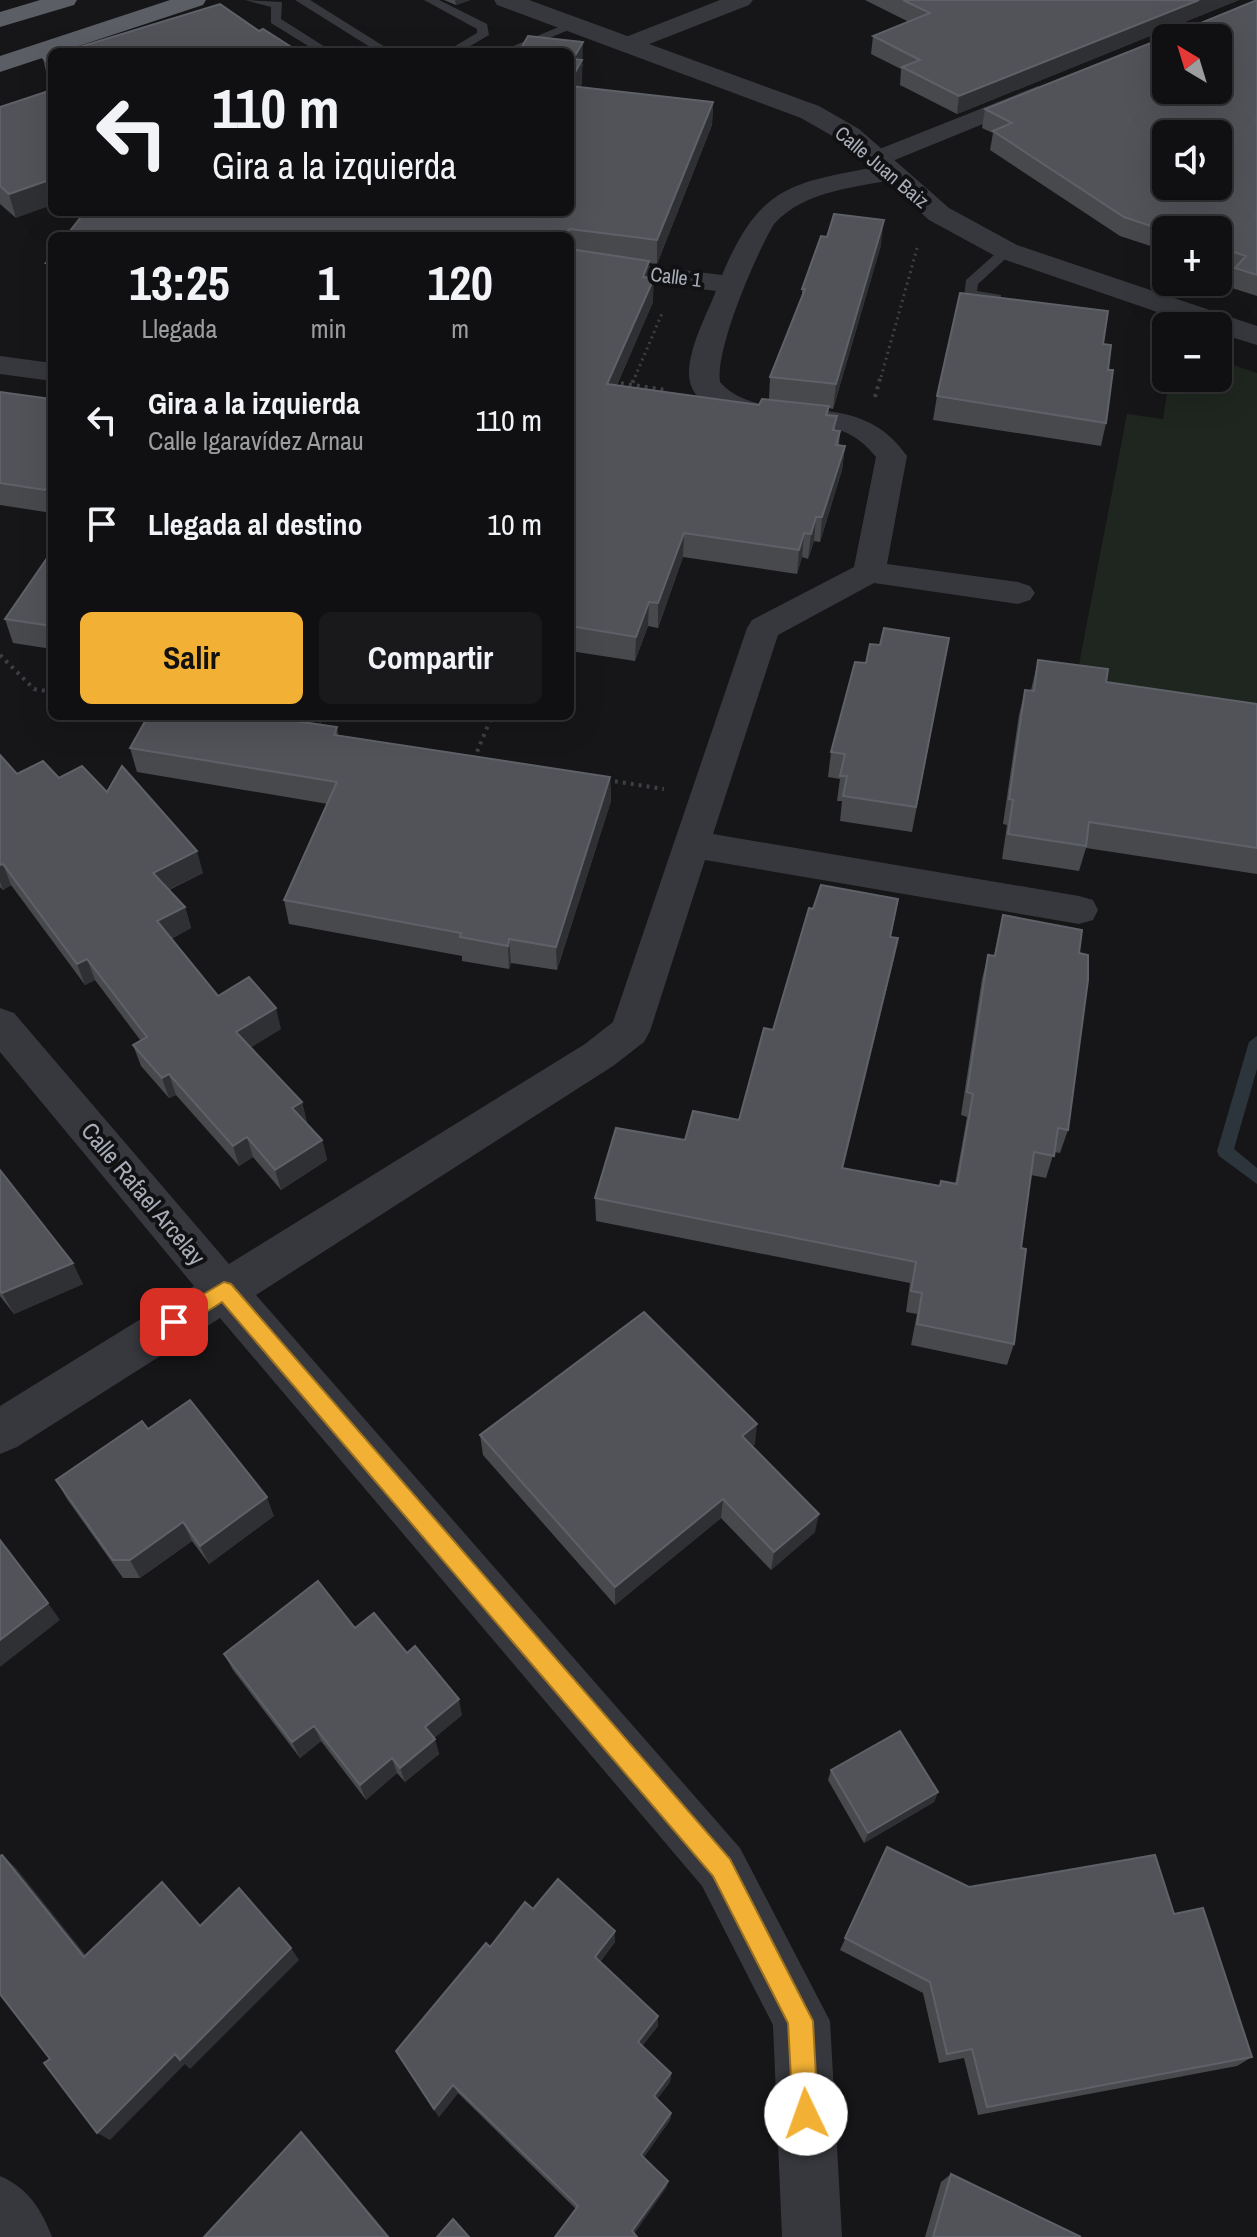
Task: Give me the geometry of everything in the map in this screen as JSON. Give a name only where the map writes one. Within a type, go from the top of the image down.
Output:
[{"type":"highway","points":[[0,20],[65,0]]},
{"type":"highway","points":[[48,48],[194,0]]},
{"type":"highway","points":[[0,64],[48,48]]},
{"type":"street","name":"Calle Juan Baiz","points":[[506,0],[810,112],[850,135],[939,214],[1007,251],[1257,336]]},
{"type":"street","points":[[626,45],[741,0]]},
{"type":"street","points":[[869,572],[892,456],[866,432],[830,418],[742,409],[715,397],[704,383],[705,361],[757,224],[775,207],[884,165],[1065,83]]},
{"type":"street","name":"Calle 1","points":[[574,265],[734,285]]},
{"type":"street","points":[[0,365],[48,371]]},
{"type":"street","points":[[0,1432],[599,1055],[630,1031],[764,628],[869,572],[1018,593]]},
{"type":"street","points":[[691,844],[1079,910]]},
{"type":"street","name":"Calle Rafael Arcelay","points":[[0,1024],[224,1290],[721,1867],[801,2021],[812,2237]]},
{"type":"street","points":[[0,2206],[22,2237]]},
{"type":"lane","points":[[251,0],[283,2],[275,20],[320,48]]},
{"type":"lane","points":[[301,0],[380,48]]},
{"type":"lane","points":[[430,0],[483,27],[483,35],[459,48]]},
{"type":"lane","points":[[515,48],[572,26]]},
{"type":"lane","points":[[1007,251],[971,283],[969,295],[1016,301]]},
{"type":"path","points":[[866,432],[919,240],[957,224]]},
{"type":"path","points":[[626,399],[677,278]]},
{"type":"path","points":[[601,380],[715,397]]},
{"type":"path","points":[[0,655],[34,689],[48,691]]},
{"type":"path","points":[[320,720],[313,734],[328,736]]},
{"type":"path","points":[[474,759],[490,720]]},
{"type":"path","points":[[459,757],[489,762]]},
{"type":"path","points":[[598,779],[706,796]]},
{"type":"shaded area","points":[[1232,365],[1257,373],[1257,710],[1076,680],[1127,414],[1163,419],[1167,392],[1232,392]]},
{"type":"building","points":[[903,0],[1199,0],[959,96],[902,67],[920,60],[873,36],[930,13]]},
{"type":"building","points":[[1257,0],[1257,275],[1235,268],[1246,256],[1232,252],[1232,216],[1152,216],[1152,226],[1124,217],[993,131],[1012,123],[985,109],[1152,43],[1152,104],[1232,104],[1232,24],[1173,23],[1201,23]]},
{"type":"building","points":[[220,4],[259,31],[263,29],[293,48],[76,48]]},
{"type":"building","points":[[528,36],[583,42],[574,57],[574,48],[521,48]]},
{"type":"building","points":[[574,59],[582,60],[574,74]]},
{"type":"building","points":[[574,86],[713,102],[657,240],[570,229],[566,232],[69,232],[82,216],[574,216]]},
{"type":"building","points":[[48,91],[48,180],[9,194],[0,186],[0,107]]},
{"type":"building","points":[[834,214],[884,220],[836,384],[770,377],[805,289],[802,289],[821,236],[827,237]]},
{"type":"building","points":[[574,250],[649,261],[643,277],[654,278],[607,384],[759,405],[762,399],[829,406],[826,415],[837,416],[833,430],[840,431],[836,445],[845,446],[822,517],[816,517],[811,534],[804,533],[799,550],[684,533],[658,603],[649,602],[636,637],[574,627]]},
{"type":"building","points":[[960,293],[1108,311],[1103,344],[1111,345],[1108,370],[1113,370],[1106,423],[937,396]]},
{"type":"building","points":[[0,392],[48,398],[48,486],[45,490],[0,483]]},
{"type":"building","points":[[48,557],[48,625],[5,619]]},
{"type":"building","points":[[884,628],[949,638],[916,807],[843,796],[847,776],[840,776],[845,754],[831,752],[855,662],[866,663],[870,644],[880,645]]},
{"type":"building","points":[[1038,660],[1108,669],[1106,682],[1257,704],[1257,848],[1089,822],[1086,846],[1008,834],[1013,800],[1009,799],[1025,690],[1034,691]]},
{"type":"building","points":[[146,720],[289,720],[337,727],[334,735],[610,777],[556,947],[509,939],[508,946],[460,937],[461,933],[284,900],[337,782],[130,748]]},
{"type":"building","points":[[0,755],[17,774],[43,761],[59,778],[82,766],[107,792],[122,766],[197,851],[153,873],[185,907],[157,921],[218,996],[249,977],[276,1008],[236,1032],[302,1102],[292,1108],[322,1140],[275,1170],[247,1137],[233,1146],[169,1074],[162,1078],[133,1045],[147,1037],[87,959],[77,964],[3,864],[0,865]]},
{"type":"building","points":[[821,885],[898,899],[890,937],[898,938],[842,1168],[940,1186],[941,1181],[957,1184],[973,1094],[967,1092],[988,955],[995,956],[1003,915],[1082,930],[1079,953],[1088,955],[1088,980],[1068,1130],[1058,1128],[1054,1156],[1034,1152],[1021,1248],[1026,1249],[1014,1344],[917,1324],[922,1293],[911,1291],[916,1262],[595,1198],[616,1128],[685,1140],[693,1111],[739,1120],[764,1028],[773,1030],[809,908],[813,909]]},
{"type":"building","points":[[0,1170],[73,1263],[2,1293],[0,1291]]},
{"type":"building","points":[[644,1312],[757,1424],[742,1436],[819,1514],[774,1552],[723,1499],[615,1587],[480,1435]]},
{"type":"building","points":[[190,1400],[267,1497],[200,1546],[183,1522],[130,1560],[113,1560],[56,1480],[142,1421],[148,1429]]},
{"type":"building","points":[[0,1540],[48,1603],[0,1640]]},
{"type":"building","points":[[318,1581],[355,1628],[374,1613],[407,1653],[415,1646],[459,1699],[425,1727],[435,1739],[400,1768],[392,1758],[360,1785],[314,1726],[292,1742],[224,1654]]},
{"type":"building","points":[[900,1731],[938,1792],[868,1833],[831,1770]]},
{"type":"building","points":[[887,1847],[969,1887],[1155,1855],[1174,1914],[1203,1908],[1252,2057],[987,2107],[972,2049],[947,2054],[930,1982],[845,1938]]},
{"type":"building","points":[[2,1855],[84,1957],[162,1882],[200,1926],[239,1888],[291,1948],[180,2060],[175,2054],[97,2133],[44,2063],[50,2059],[0,1994]]},
{"type":"building","points":[[558,1879],[615,1931],[595,1957],[658,2016],[638,2042],[671,2073],[654,2096],[671,2113],[641,2155],[668,2181],[632,2231],[637,2237],[555,2237],[578,2206],[453,2085],[434,2109],[396,2051],[486,1943],[490,1947],[525,1902],[533,1909]]},
{"type":"building","points":[[301,2132],[388,2237],[204,2237]]},
{"type":"building","points":[[951,2174],[1081,2237],[933,2237]]},
{"type":"building","points":[[453,2219],[469,2237],[437,2237]]},
{"type":"waterway","points":[[1257,1042],[1225,1151],[1257,1177]]},
{"type":"route","points":[[174,1322],[224,1290],[721,1867],[801,2021],[806,2114]]}]
